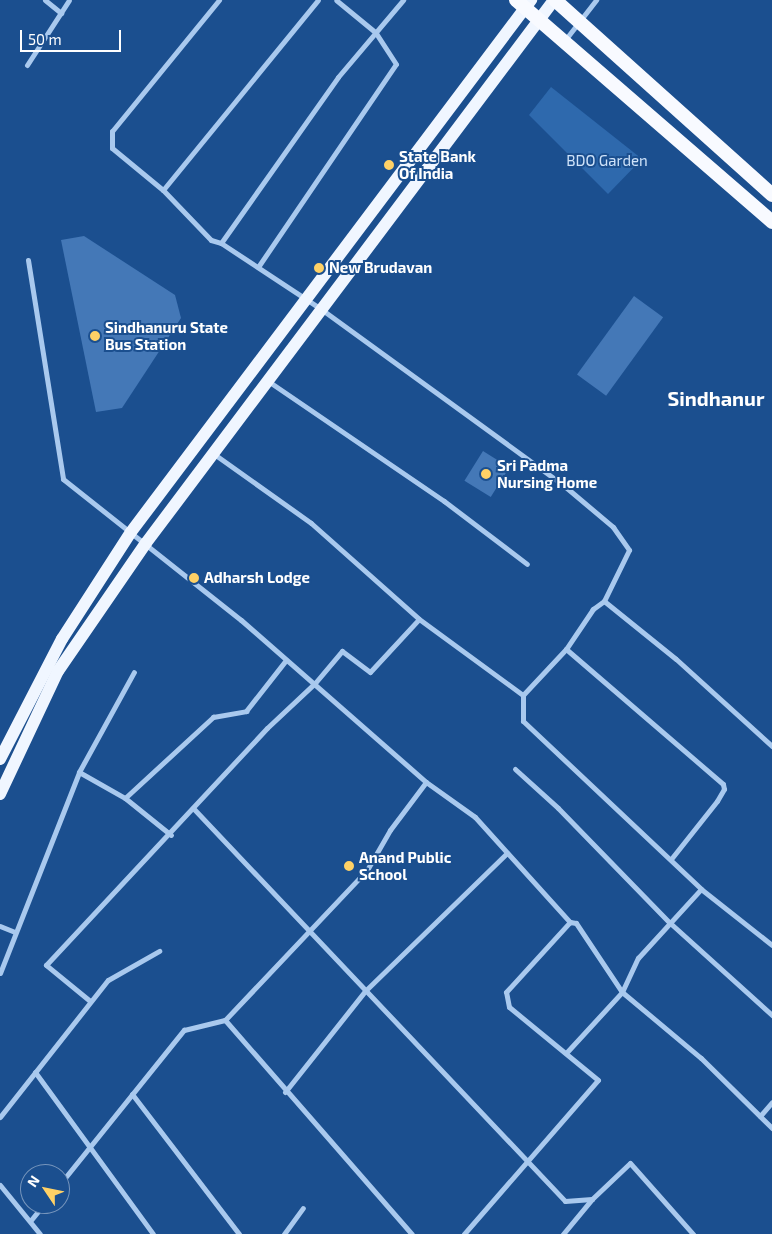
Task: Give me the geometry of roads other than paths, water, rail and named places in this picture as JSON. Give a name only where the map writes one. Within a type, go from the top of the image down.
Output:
[{"type":"highway","points":[[555,0],[772,196]]},
{"type":"highway","points":[[524,3],[539,22],[772,222]]},
{"type":"main road","points":[[0,794],[58,671],[146,543],[555,0]]},
{"type":"main road","points":[[0,759],[62,640],[131,532],[306,299],[524,3]]},
{"type":"street","points":[[45,0],[61,13]]},
{"type":"street","points":[[27,65],[69,0]]},
{"type":"street","points":[[219,0],[112,130],[112,148],[163,190],[211,240],[221,243],[321,309],[562,484],[613,527],[629,550],[604,601],[593,609],[566,649],[523,694],[523,721],[671,858],[701,889],[772,945]]},
{"type":"street","points":[[163,190],[318,0]]},
{"type":"street","points":[[258,267],[396,64],[375,32],[336,0]]},
{"type":"street","points":[[221,243],[338,77],[403,0]]},
{"type":"street","points":[[563,42],[596,0]]},
{"type":"street","points":[[28,260],[63,479],[146,543],[315,683],[426,782],[475,817],[570,922],[576,923],[622,992],[701,1058],[772,1128]]},
{"type":"street","points":[[268,381],[444,501],[527,564]]},
{"type":"street","points":[[214,454],[311,523],[419,620],[523,694]]},
{"type":"street","points":[[604,601],[676,659],[772,746]]},
{"type":"street","points":[[90,1002],[46,965],[171,835],[193,808],[267,728],[315,683],[342,651],[370,672],[419,620]]},
{"type":"street","points":[[566,649],[723,784],[724,789],[717,801],[671,858]]},
{"type":"street","points":[[125,798],[213,717],[246,711],[286,660]]},
{"type":"street","points":[[0,973],[80,772],[134,672]]},
{"type":"street","points":[[515,769],[558,808],[669,922],[772,1015]]},
{"type":"street","points":[[80,772],[125,798],[171,835]]},
{"type":"street","points":[[70,1171],[184,1030],[225,1020],[367,870],[390,830],[426,782]]},
{"type":"street","points":[[193,808],[308,932],[566,1202],[592,1199]]},
{"type":"street","points":[[285,1092],[365,991],[507,853]]},
{"type":"street","points":[[566,1054],[622,992],[638,958],[701,889]]},
{"type":"street","points":[[473,1234],[467,1232],[598,1080],[509,1007],[506,992],[570,922]]},
{"type":"street","points":[[0,926],[15,932]]},
{"type":"street","points":[[0,1118],[108,980],[159,951]]},
{"type":"street","points":[[225,1020],[285,1092],[412,1234]]},
{"type":"street","points":[[35,1072],[91,1145],[153,1234]]},
{"type":"street","points":[[132,1094],[239,1234]]},
{"type":"street","points":[[760,1116],[772,1102]]},
{"type":"street","points":[[563,1234],[592,1199],[630,1163],[693,1234]]},
{"type":"street","points":[[0,1186],[31,1220],[40,1234]]},
{"type":"street","points":[[284,1234],[303,1208]]},
{"type":"street","points":[[31,1220],[36,1214]]},
{"type":"place","name":"State Bank Of India","points":[[389,165]]},
{"type":"place","name":"New Brudavan","points":[[319,268]]},
{"type":"place","name":"Sindhanuru State Bus Station","points":[[95,336]]},
{"type":"place","name":"Sri Padma Nursing Home","points":[[486,474]]},
{"type":"place","name":"Adharsh Lodge","points":[[194,578]]},
{"type":"place","name":"Anand Public School","points":[[349,866]]},
{"type":"district","name":"Sindhanur","points":[[716,398]]},
{"type":"park label","name":"BDO Garden","points":[[607,161]]}]
